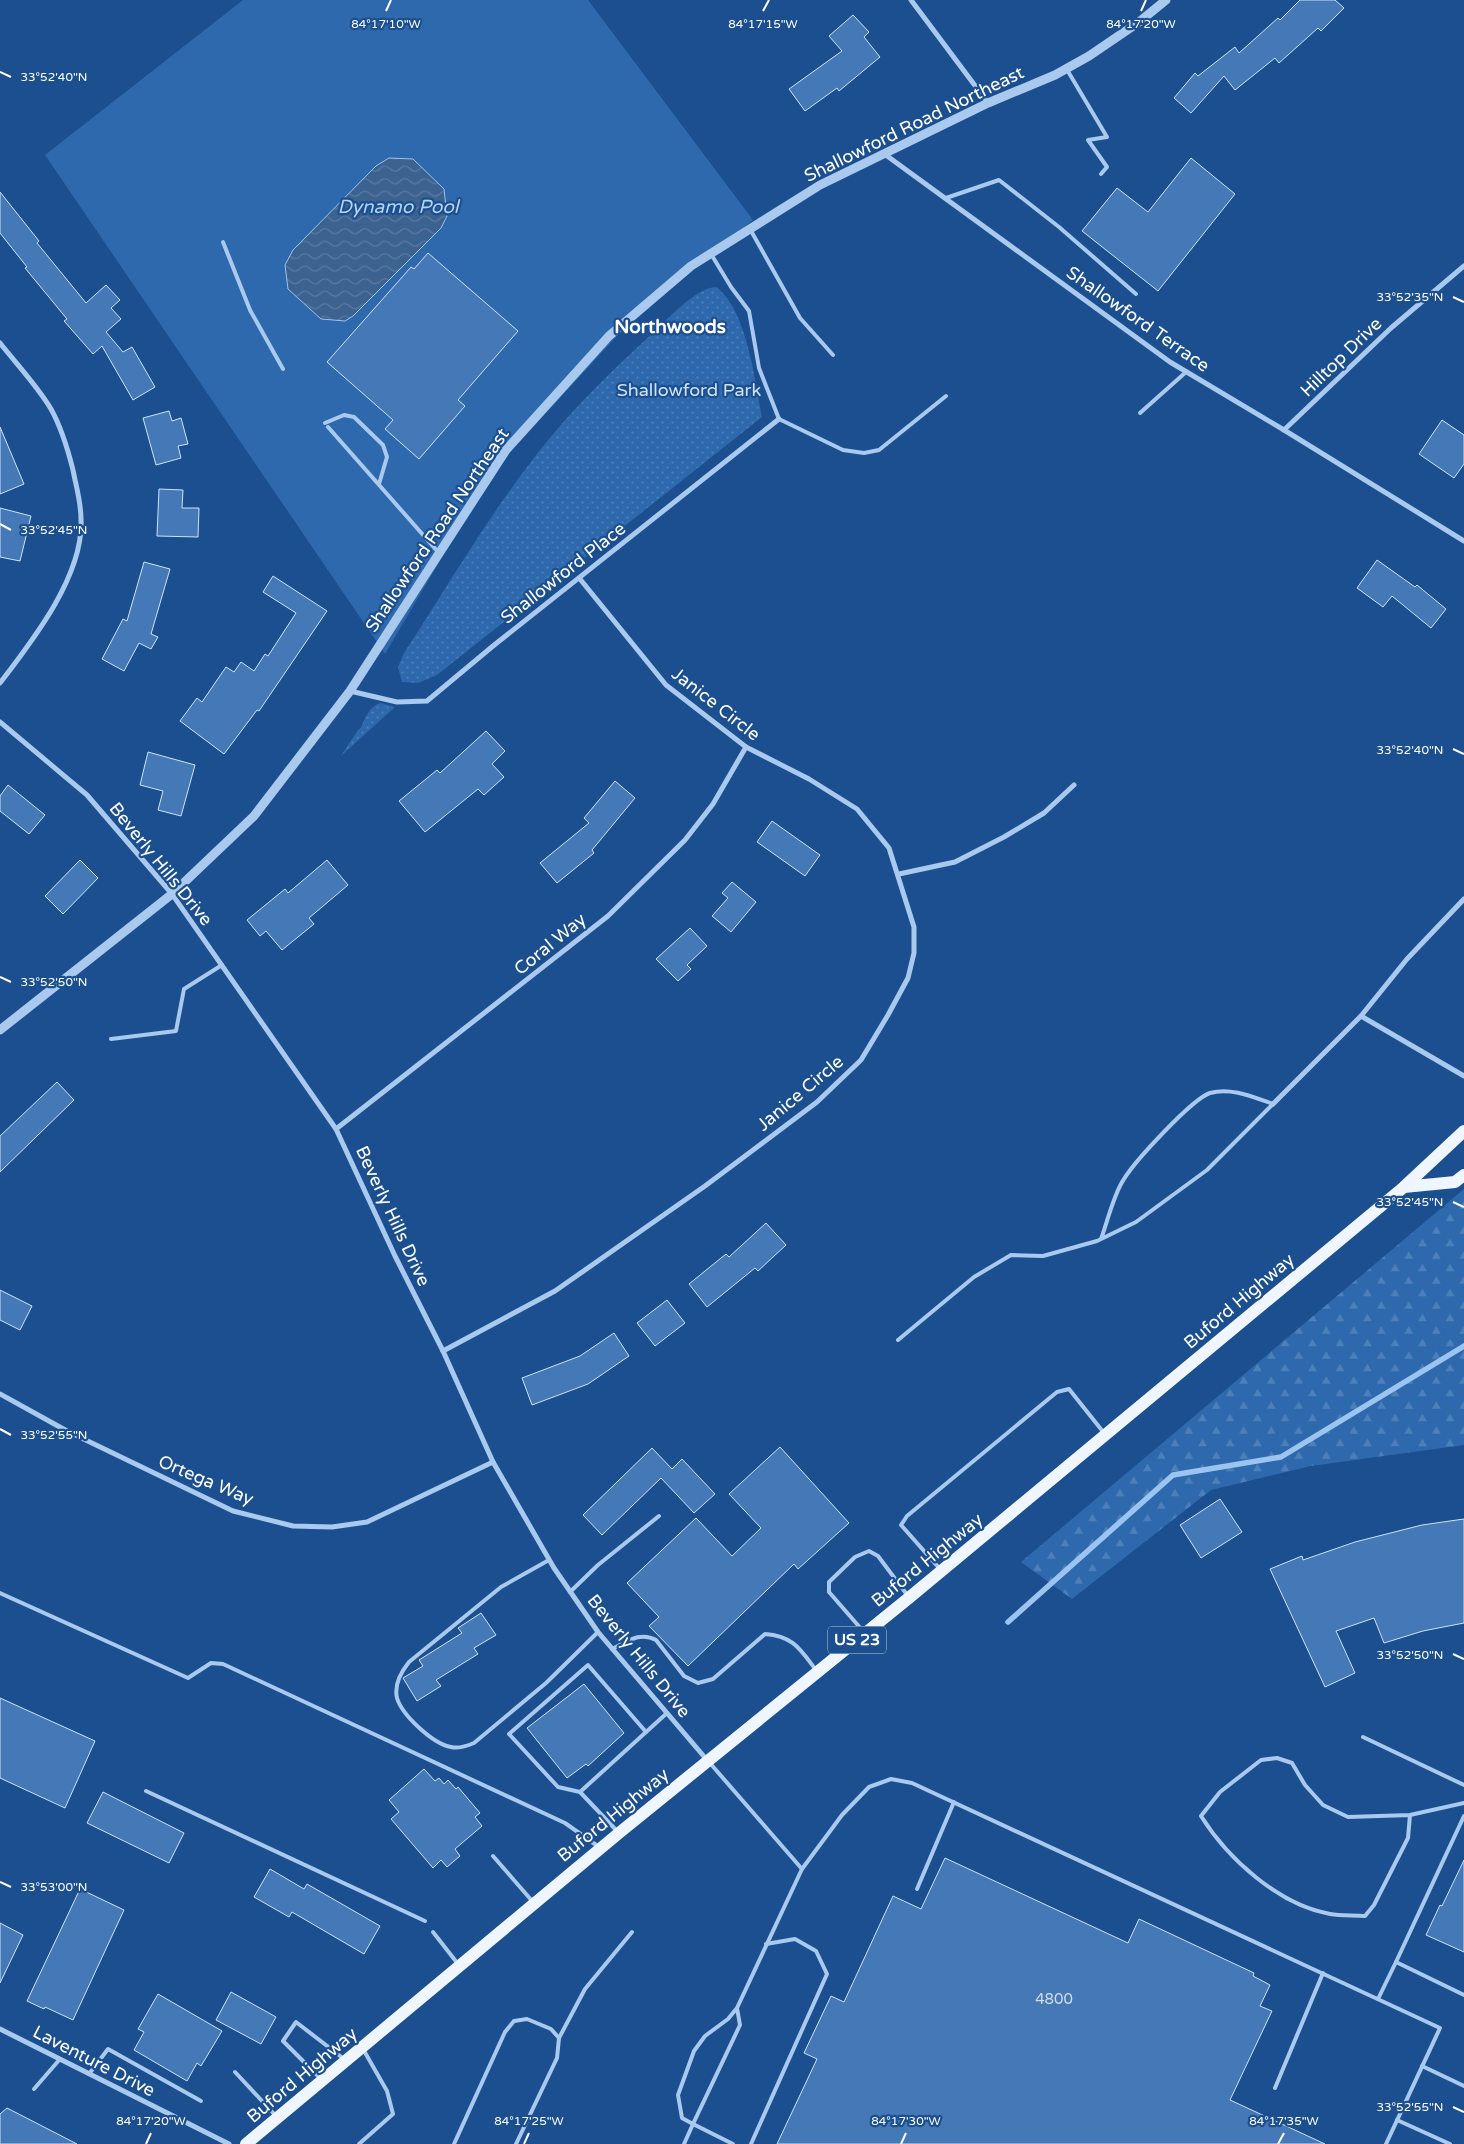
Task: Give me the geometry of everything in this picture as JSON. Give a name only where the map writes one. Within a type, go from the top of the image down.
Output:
[{"type":"main road","name":"Buford Highway","points":[[246,2144],[534,1903],[942,1571],[1404,1187],[1464,1131]]},
{"type":"main road","points":[[1404,1187],[1455,1182],[1464,1175]]},
{"type":"street","points":[[911,0],[988,102]]},
{"type":"street","name":"Shallowford Road Northeast","points":[[0,1030],[172,894],[254,816],[350,691],[438,553],[512,443],[609,336],[690,266],[820,185],[883,152],[988,102],[1066,68],[1132,27],[1166,0]]},
{"type":"street","name":"Shallowford Terrace","points":[[883,152],[1170,362],[1464,541]]},
{"type":"street","name":"Hilltop Drive","points":[[1284,430],[1391,328],[1464,266]]},
{"type":"street","points":[[0,343],[51,409],[68,450],[82,520],[77,552],[64,588],[44,624],[0,683]]},
{"type":"street","name":"Shallowford Place","points":[[350,691],[397,702],[427,701],[493,646],[580,579],[779,419]]},
{"type":"street","name":"Janice Circle","points":[[444,1352],[555,1291],[704,1186],[817,1102],[861,1060],[888,1016],[908,978],[914,953],[914,927],[899,874],[889,848],[857,808],[809,779],[746,748],[666,685],[580,579]]},
{"type":"street","name":"Beverly Hills Drive","points":[[0,722],[87,795],[172,894],[336,1128],[395,1256],[444,1352],[493,1462],[549,1560],[598,1632],[708,1760]]},
{"type":"street","name":"Coral Way","points":[[336,1128],[608,916],[685,840],[713,804],[746,748]]},
{"type":"street","points":[[899,874],[955,862],[964,858],[1044,813],[1074,785]]},
{"type":"street","points":[[1273,1104],[1360,1016],[1407,959],[1464,899]]},
{"type":"street","points":[[1360,1016],[1464,1076]]},
{"type":"street","name":"Ortega Way","points":[[0,1394],[67,1430],[233,1510],[293,1526],[332,1527],[367,1522],[493,1462]]},
{"type":"street","name":"Laventure Drive","points":[[0,2029],[229,2144]]},
{"type":"lane","points":[[1066,68],[1107,137],[1088,140],[1107,167],[1101,174]]},
{"type":"lane","points":[[946,198],[999,180],[1059,227],[1136,294]]},
{"type":"lane","points":[[750,229],[800,318],[833,355]]},
{"type":"lane","points":[[223,242],[250,310],[283,369]]},
{"type":"lane","points":[[711,254],[749,311],[758,368],[779,419],[843,450],[864,453],[879,450],[946,396]]},
{"type":"lane","points":[[1140,413],[1186,372]]},
{"type":"lane","points":[[379,484],[386,457],[383,446],[354,417],[344,415],[327,425],[438,553]]},
{"type":"lane","points":[[111,1039],[176,1031],[184,989],[222,965]]},
{"type":"lane","points":[[898,1340],[974,1277],[1011,1255],[1043,1256],[1101,1239],[1136,1222],[1207,1170],[1273,1104],[1239,1092],[1210,1093],[1188,1109],[1157,1140],[1123,1180],[1101,1239]]},
{"type":"lane","points":[[942,1571],[901,1525],[907,1516],[1057,1392],[1069,1389],[1106,1434]]},
{"type":"lane","points":[[570,1592],[598,1565],[659,1516]]},
{"type":"lane","points":[[865,1633],[829,1592],[829,1582],[854,1557],[869,1551],[878,1556],[910,1597]]},
{"type":"lane","points":[[549,1560],[501,1587],[409,1662],[401,1673],[397,1685],[397,1697],[403,1710],[429,1737],[442,1744],[452,1748],[474,1743],[546,1683],[598,1632]]},
{"type":"lane","points":[[0,1593],[188,1678],[211,1663],[223,1664],[565,1823],[601,1848]]},
{"type":"lane","points":[[612,1649],[641,1635],[651,1637],[656,1640],[684,1676],[698,1683],[713,1679],[764,1634],[778,1635],[795,1644],[817,1672]]},
{"type":"lane","points":[[619,1833],[580,1792],[558,1786],[509,1734],[588,1665],[646,1732]]},
{"type":"lane","points":[[580,1792],[667,1713]]},
{"type":"lane","points":[[1363,1737],[1464,1785]]},
{"type":"lane","points":[[1410,1815],[1408,1838],[1374,1905],[1365,1916],[1330,1914],[1294,1903],[1256,1878],[1211,1832],[1201,1816],[1220,1792],[1260,1760],[1277,1758],[1292,1763],[1305,1785],[1323,1805],[1348,1817],[1410,1815],[1464,1803]]},
{"type":"lane","points":[[708,1760],[802,1869]]},
{"type":"lane","points":[[733,2144],[682,2118],[678,2094],[694,2051],[705,2036],[728,2019],[736,2008],[802,1869],[842,1815],[869,1788],[891,1779],[912,1783],[954,1802],[1440,2028],[1386,2144]]},
{"type":"lane","points":[[146,1792],[424,1921]]},
{"type":"lane","points":[[917,1889],[954,1802]]},
{"type":"lane","points":[[1378,1999],[1464,1816]]},
{"type":"lane","points":[[493,1856],[534,1903]]},
{"type":"lane","points":[[433,1932],[460,1966]]},
{"type":"lane","points":[[516,2144],[558,2058],[559,2038],[585,1989],[632,1932]]},
{"type":"lane","points":[[751,2144],[827,1974],[816,1951],[795,1939],[766,1944]]},
{"type":"lane","points":[[1396,1962],[1464,1995]]},
{"type":"lane","points":[[1275,2088],[1322,1973]]},
{"type":"lane","points":[[684,2144],[740,2025],[736,2008]]},
{"type":"lane","points":[[454,2144],[505,2032],[514,2021],[528,2019],[551,2029],[559,2038]]},
{"type":"lane","points":[[322,2080],[283,2041],[296,2022],[346,2061]]},
{"type":"lane","points":[[359,2144],[393,2114],[387,2091],[362,2048]]},
{"type":"lane","points":[[89,2074],[108,2049],[200,2101]]},
{"type":"lane","points":[[34,2089],[60,2059]]},
{"type":"lane","points":[[1422,2066],[1464,2086]]},
{"type":"lane","points":[[235,2072],[278,2118]]},
{"type":"lane","points":[[1398,2120],[1450,2144]]},
{"type":"green space","points":[[243,0],[588,0],[753,220],[626,326],[492,472],[385,654],[45,155]]},
{"type":"green space","name":"Shallowford Park","points":[[716,287],[727,297],[742,329],[753,366],[762,417],[437,675],[418,683],[402,682],[398,667],[404,653],[473,544],[529,464],[574,410],[676,311],[700,292]]},
{"type":"green space","points":[[380,703],[395,707],[341,756],[361,728],[368,713]]},
{"type":"green space","points":[[1464,1189],[1464,1445],[1311,1466],[1211,1490],[1072,1599],[1021,1562]]},
{"type":"water","name":"Dynamo Pool","points":[[389,158],[413,159],[444,189],[447,216],[441,228],[353,316],[345,321],[321,319],[288,289],[285,265],[293,250],[376,166]]},
{"type":"building","points":[[1300,0],[1335,0],[1344,8],[1321,31],[1318,28],[1279,63],[1275,58],[1235,90],[1224,76],[1191,113],[1174,98],[1195,73],[1198,76],[1235,47],[1239,53],[1278,18],[1280,20]]},
{"type":"building","points":[[853,15],[869,32],[864,37],[880,57],[839,91],[837,88],[805,111],[789,89],[842,51],[829,36]]},
{"type":"building","points":[[1191,158],[1235,194],[1158,291],[1082,231],[1117,188],[1148,212]]},
{"type":"building","points":[[0,192],[39,241],[37,243],[86,303],[106,285],[120,300],[111,308],[121,319],[106,332],[123,352],[132,347],[155,387],[133,400],[102,346],[93,354],[64,321],[67,319],[25,268],[27,267],[0,233]]},
{"type":"building","points":[[428,253],[518,331],[458,400],[465,406],[419,459],[385,429],[393,420],[327,362],[411,267],[414,269]]},
{"type":"building","points":[[169,411],[172,421],[181,418],[188,444],[178,446],[181,458],[156,465],[143,418]]},
{"type":"building","points":[[1442,420],[1464,435],[1464,464],[1454,478],[1419,454]]},
{"type":"building","points":[[0,427],[24,484],[0,494]]},
{"type":"building","points":[[159,489],[183,490],[182,508],[199,508],[198,537],[157,536]]},
{"type":"building","points":[[0,508],[31,516],[20,561],[0,557]]},
{"type":"building","points":[[1377,560],[1415,587],[1417,585],[1446,609],[1431,628],[1392,596],[1383,607],[1357,588]]},
{"type":"building","points":[[144,562],[170,569],[151,634],[158,637],[151,649],[139,643],[124,671],[102,659],[123,619],[127,621]]},
{"type":"building","points":[[273,576],[327,611],[259,711],[257,710],[224,754],[180,721],[197,698],[202,702],[226,667],[234,672],[241,662],[254,671],[265,654],[268,656],[296,613],[263,592]]},
{"type":"building","points":[[486,731],[505,751],[492,764],[504,777],[484,795],[478,789],[425,832],[399,801],[437,770],[440,773]]},
{"type":"building","points":[[148,752],[195,765],[181,816],[158,810],[163,791],[140,785]]},
{"type":"building","points":[[615,781],[635,798],[592,850],[594,853],[557,883],[540,863],[589,823],[584,818]]},
{"type":"building","points":[[8,785],[45,815],[29,834],[0,811],[0,796]]},
{"type":"building","points":[[772,821],[820,855],[805,876],[757,842]]},
{"type":"building","points":[[80,860],[98,878],[63,914],[45,896]]},
{"type":"building","points":[[327,860],[348,885],[309,918],[314,924],[282,950],[266,931],[260,936],[247,920],[285,889],[288,893]]},
{"type":"building","points":[[732,882],[756,902],[731,932],[712,916],[728,898],[722,893]]},
{"type":"building","points":[[690,928],[707,946],[687,965],[691,969],[678,981],[656,959]]},
{"type":"building","points":[[57,1082],[74,1100],[0,1172],[0,1136]]},
{"type":"building","points":[[766,1223],[786,1245],[758,1271],[755,1268],[707,1307],[689,1284],[726,1254],[729,1257]]},
{"type":"building","points":[[0,1290],[32,1306],[20,1330],[0,1320]]},
{"type":"building","points":[[667,1300],[685,1323],[655,1346],[637,1323]]},
{"type":"building","points":[[614,1333],[629,1356],[588,1384],[532,1405],[522,1378],[580,1356]]},
{"type":"building","points":[[780,1447],[849,1523],[798,1569],[794,1564],[688,1666],[649,1626],[659,1617],[627,1583],[696,1518],[732,1556],[761,1528],[729,1494]]},
{"type":"building","points":[[652,1448],[672,1469],[682,1459],[715,1494],[694,1513],[661,1478],[602,1535],[583,1515]]},
{"type":"building","points":[[1220,1499],[1242,1532],[1201,1558],[1180,1525]]},
{"type":"building","points":[[1464,1519],[1464,1623],[1423,1631],[1384,1643],[1374,1618],[1336,1631],[1355,1673],[1325,1687],[1270,1569],[1302,1556],[1303,1560],[1355,1542],[1422,1525]]},
{"type":"building","points":[[481,1613],[496,1635],[474,1648],[478,1654],[436,1680],[441,1686],[417,1701],[403,1678],[423,1666],[419,1660],[462,1633],[458,1628]]},
{"type":"building","points":[[584,1684],[624,1733],[588,1766],[586,1764],[567,1778],[527,1728]]},
{"type":"building","points":[[0,1698],[95,1741],[65,1808],[0,1778]]},
{"type":"building","points":[[424,1769],[435,1781],[439,1778],[444,1784],[448,1780],[456,1789],[458,1787],[480,1813],[475,1817],[482,1826],[455,1849],[460,1856],[447,1867],[441,1860],[433,1868],[391,1819],[399,1812],[389,1800]]},
{"type":"building","points":[[103,1792],[184,1833],[169,1863],[87,1823]]},
{"type":"building","points":[[945,1858],[1128,1943],[1139,1919],[1254,1973],[1253,1976],[1270,1985],[1260,2006],[1272,2011],[1230,2100],[1325,2144],[777,2144],[817,2059],[804,2053],[831,1996],[844,2002],[893,1896],[921,1909]]},
{"type":"building","points":[[1464,1860],[1464,1952],[1426,1935]]},
{"type":"building","points":[[270,1869],[304,1889],[307,1884],[380,1926],[364,1954],[292,1912],[289,1917],[254,1897]]},
{"type":"building","points":[[80,1889],[124,1910],[73,2020],[27,2001]]},
{"type":"building","points":[[0,1923],[23,1935],[0,1983]]},
{"type":"building","points":[[231,1992],[276,2017],[261,2044],[216,2020]]},
{"type":"building","points":[[158,1994],[222,2031],[201,2066],[197,2063],[187,2081],[134,2050],[144,2032],[138,2029]]},
{"type":"building","points":[[7,2108],[77,2144],[0,2144],[0,2114]]},
{"type":"waterway","points":[[1008,1622],[1173,1475],[1281,1457],[1464,1346]]},
{"type":"district","name":"Northwoods","points":[[670,327]]}]
